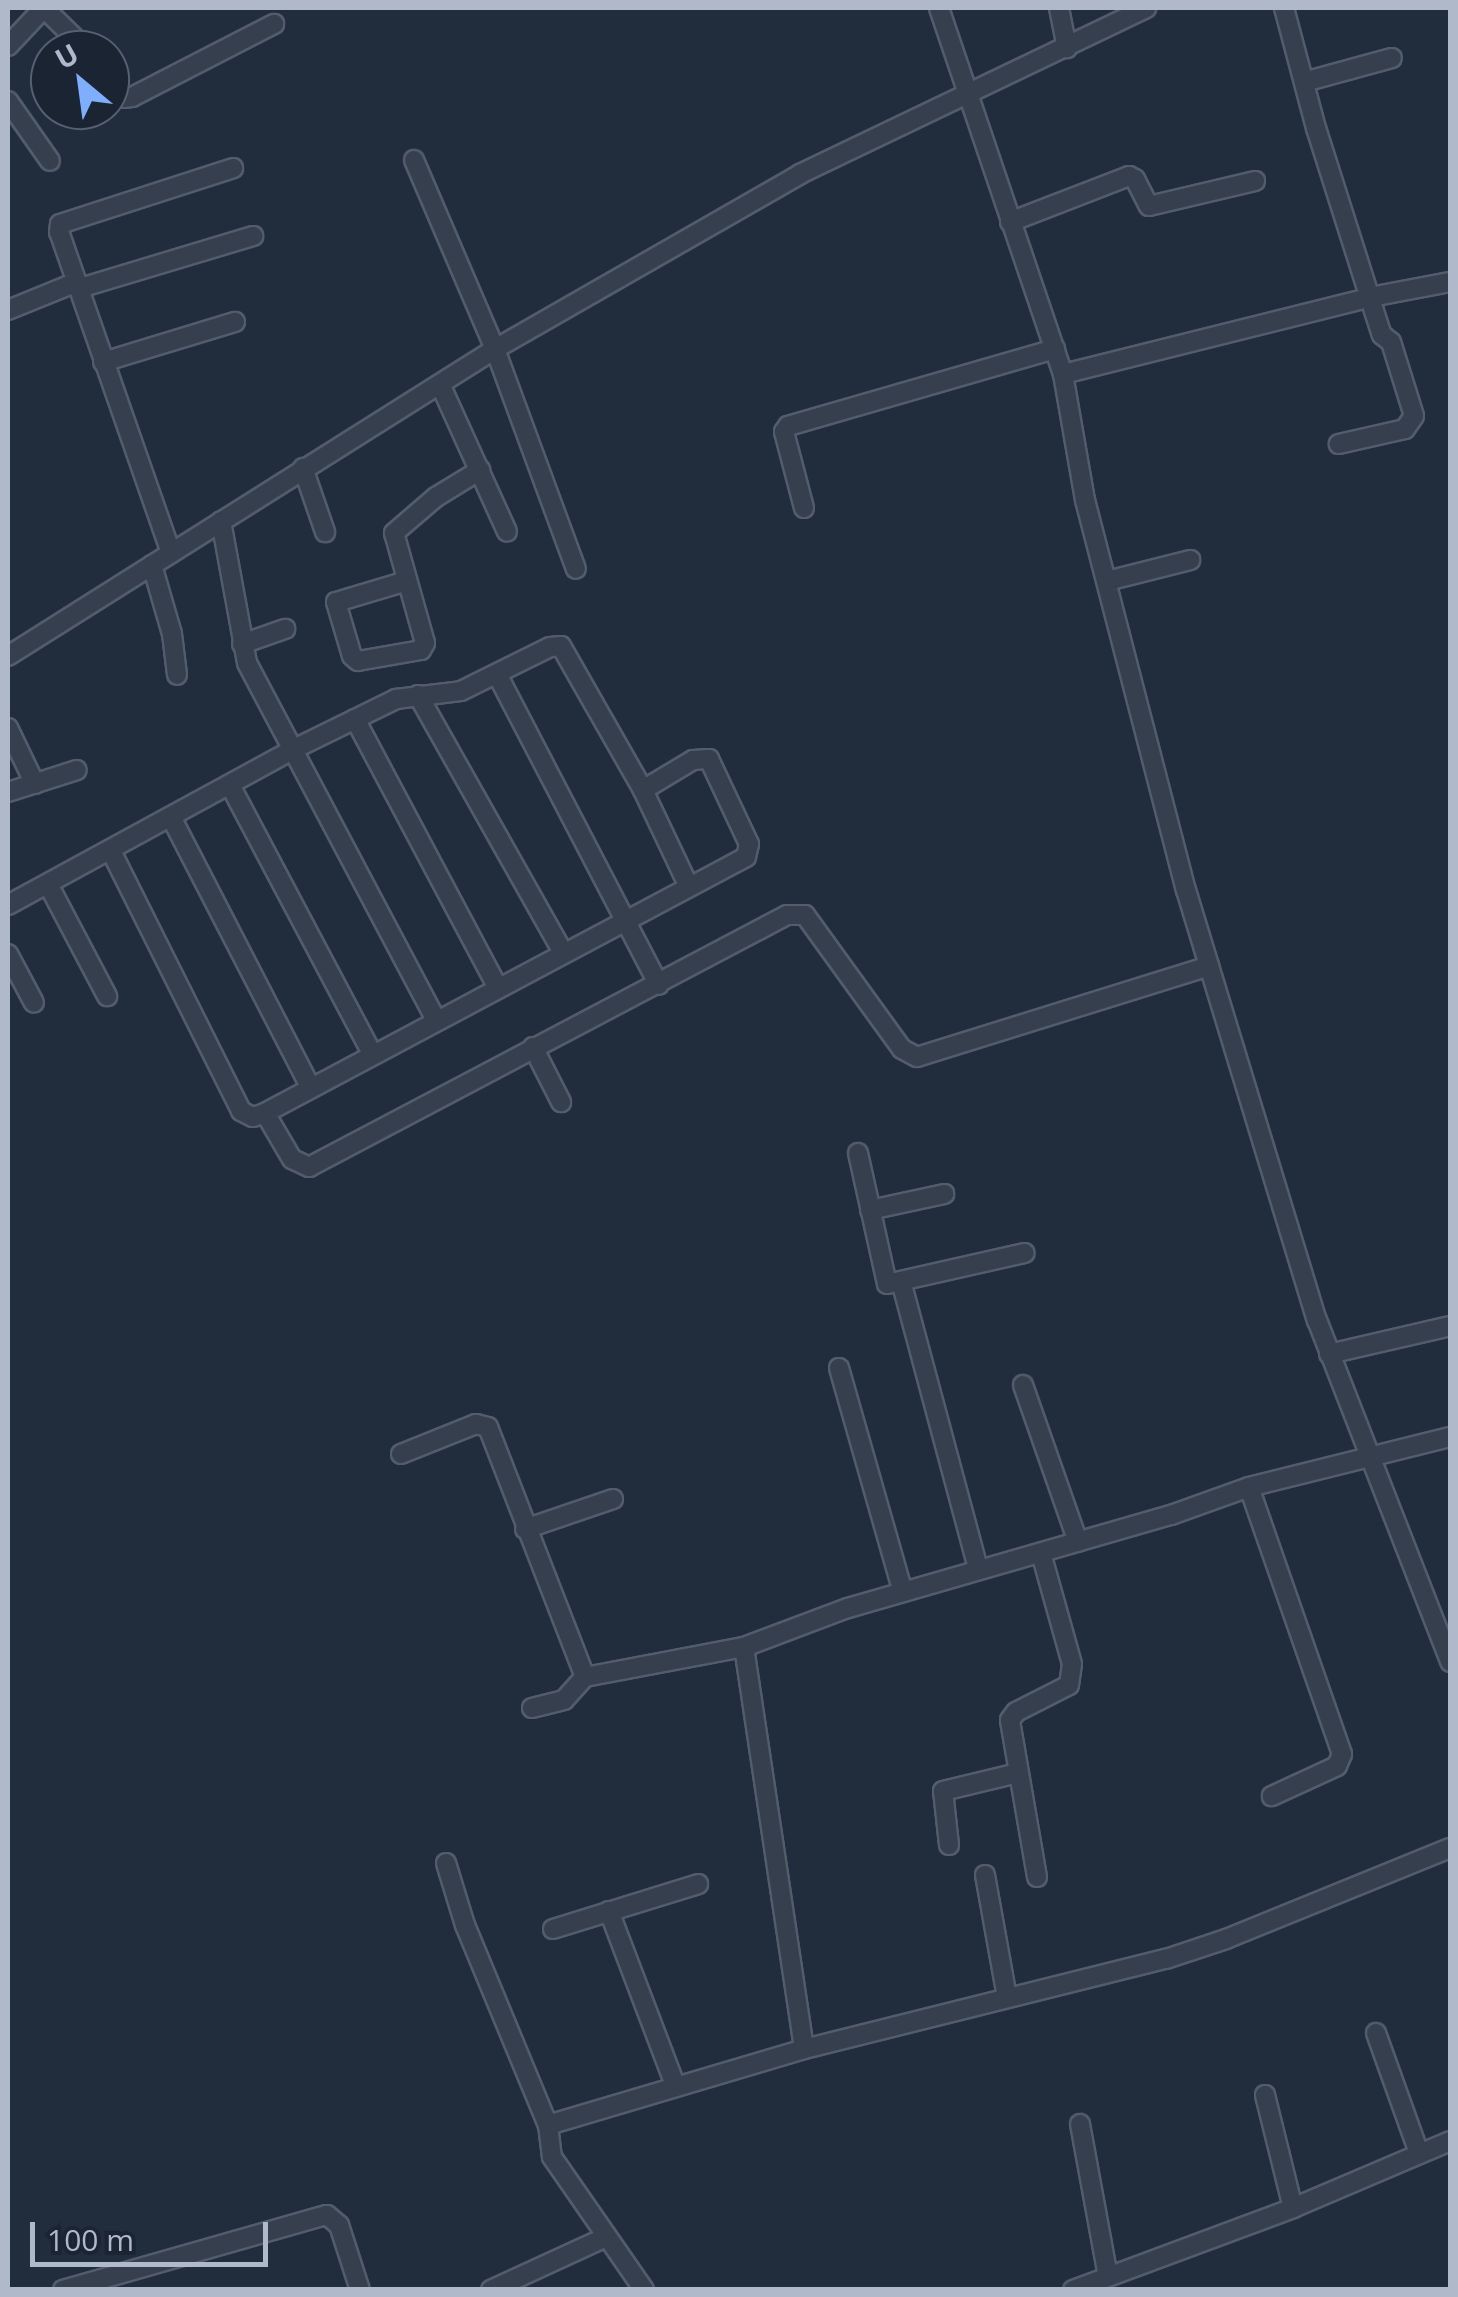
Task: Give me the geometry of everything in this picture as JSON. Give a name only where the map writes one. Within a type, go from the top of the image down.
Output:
[{"type":"street","points":[[939,8],[1055,349],[1086,500],[1209,966],[1329,1354],[1450,1662]]},
{"type":"street","points":[[1059,8],[1067,48]]},
{"type":"street","points":[[8,656],[495,349],[800,174],[1146,8]]},
{"type":"street","points":[[1284,8],[1382,334],[1391,342],[1413,420],[1405,429],[1340,444]]},
{"type":"street","points":[[8,46],[40,12],[47,11],[66,30]]},
{"type":"street","points":[[130,97],[274,24]]},
{"type":"street","points":[[1304,82],[1392,58]]},
{"type":"street","points":[[8,100],[50,161]]},
{"type":"street","points":[[414,160],[495,349],[576,569]]},
{"type":"street","points":[[171,553],[103,362],[60,224],[233,168]]},
{"type":"street","points":[[1010,222],[1129,176],[1149,206],[1255,181]]},
{"type":"street","points":[[8,310],[78,285],[254,236]]},
{"type":"street","points":[[1062,374],[1371,296],[1450,282]]},
{"type":"street","points":[[103,362],[235,322]]},
{"type":"street","points":[[804,508],[784,432],[788,426],[1055,349]]},
{"type":"street","points":[[440,384],[506,532]]},
{"type":"street","points":[[304,468],[324,532]]},
{"type":"street","points":[[407,581],[336,602],[352,656],[358,661],[421,650],[425,644],[394,533],[397,526],[480,470]]},
{"type":"street","points":[[220,520],[247,662],[436,1020]]},
{"type":"street","points":[[1106,580],[1190,560]]},
{"type":"street","points":[[152,565],[170,624],[176,675]]},
{"type":"street","points":[[242,644],[285,629]]},
{"type":"street","points":[[8,905],[172,819],[294,749],[396,699],[461,690],[498,676],[550,646],[562,646],[643,790],[689,887]]},
{"type":"street","points":[[498,676],[659,985]]},
{"type":"street","points":[[418,694],[563,952]]},
{"type":"street","points":[[355,719],[497,986]]},
{"type":"street","points":[[8,728],[35,784]]},
{"type":"street","points":[[112,851],[242,1111],[253,1118],[746,857],[749,844],[708,760],[693,760],[643,790]]},
{"type":"street","points":[[8,792],[77,770]]},
{"type":"street","points":[[230,786],[373,1056]]},
{"type":"street","points":[[172,819],[311,1088]]},
{"type":"street","points":[[48,884],[106,996]]},
{"type":"street","points":[[264,1113],[292,1159],[309,1167],[798,913],[856,981],[902,1049],[917,1057],[1209,966]]},
{"type":"street","points":[[8,954],[34,1003]]},
{"type":"street","points":[[534,1047],[561,1102]]},
{"type":"street","points":[[858,1153],[887,1284],[1024,1253]]},
{"type":"street","points":[[870,1210],[944,1194]]},
{"type":"street","points":[[901,1281],[978,1569]]},
{"type":"street","points":[[1329,1354],[1450,1326]]},
{"type":"street","points":[[839,1368],[902,1592]]},
{"type":"street","points":[[1023,1385],[1078,1542]]},
{"type":"street","points":[[401,1454],[482,1423],[488,1427],[585,1677]]},
{"type":"street","points":[[532,1708],[564,1700],[585,1677],[744,1647],[902,1592],[1250,1487],[1450,1437]]},
{"type":"street","points":[[1250,1487],[1342,1754],[1337,1766],[1272,1796]]},
{"type":"street","points":[[525,1529],[613,1498]]},
{"type":"street","points":[[1037,1877],[1010,1720],[1016,1712],[1068,1685],[1072,1676],[1040,1552]]},
{"type":"street","points":[[744,1647],[804,2048]]},
{"type":"street","points":[[949,1845],[943,1791],[1018,1774]]},
{"type":"street","points":[[548,2125],[804,2048],[1166,1959],[1226,1940],[1450,1848]]},
{"type":"street","points":[[446,1863],[471,1939],[548,2125],[552,2157],[644,2290]]},
{"type":"street","points":[[985,1875],[1007,1997]]},
{"type":"street","points":[[553,1929],[698,1884]]},
{"type":"street","points":[[610,1911],[676,2087]]},
{"type":"street","points":[[1376,2033],[1419,2153]]},
{"type":"street","points":[[1266,2096],[1293,2208]]},
{"type":"street","points":[[1080,2124],[1108,2276]]},
{"type":"street","points":[[1073,2290],[1293,2208],[1450,2141]]},
{"type":"street","points":[[63,2290],[327,2215],[339,2225],[357,2289]]},
{"type":"street","points":[[491,2290],[606,2237]]},
{"type":"street","points":[[140,2268],[147,2290]]}]
